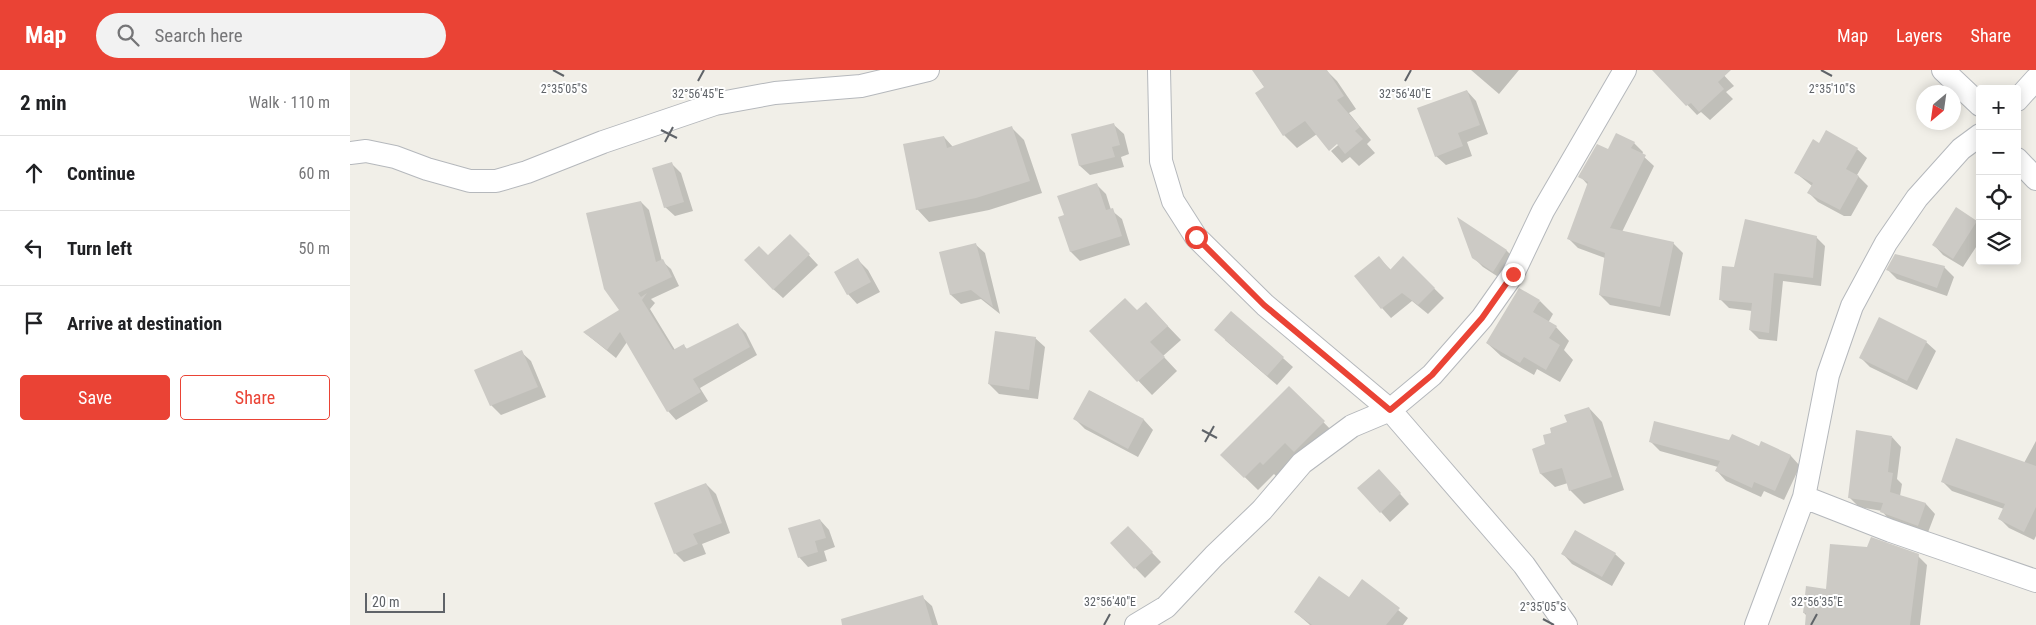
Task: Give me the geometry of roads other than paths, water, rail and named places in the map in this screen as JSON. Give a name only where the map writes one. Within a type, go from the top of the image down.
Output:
[{"type":"street","points":[[350,153],[366,151],[395,157],[426,170],[470,181],[496,180],[526,172],[603,142],[714,104],[775,93],[861,86],[928,70]]},
{"type":"street","points":[[1159,70],[1161,161],[1173,201],[1196,237],[1264,305],[1390,410],[1524,565],[1566,625]]},
{"type":"street","points":[[1136,625],[1166,607],[1214,556],[1262,510],[1302,463],[1352,426],[1390,410],[1432,375],[1482,318],[1513,274],[1543,211],[1626,70]]},
{"type":"street","points":[[1943,70],[1976,101]]},
{"type":"street","points":[[2021,96],[2036,79]]},
{"type":"street","points":[[1756,625],[1804,497],[1828,375],[1852,306],[1886,243],[1917,198],[1961,148],[1976,138]]},
{"type":"street","points":[[2021,163],[2036,179]]},
{"type":"street","points":[[1804,497],[1891,531],[2036,581]]}]
